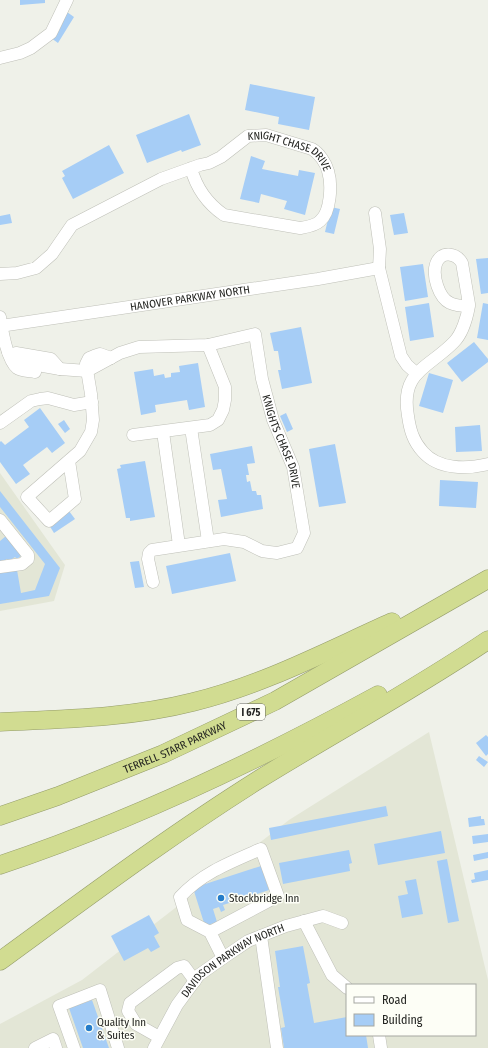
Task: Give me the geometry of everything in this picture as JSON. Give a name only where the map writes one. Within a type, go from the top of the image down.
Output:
[{"type":"highway","points":[[0,722],[112,716],[156,710],[232,691],[282,672],[488,579]]},
{"type":"highway","name":"TERRELL STARR PARKWAY","points":[[0,816],[58,796],[163,754],[275,701],[488,579]]},
{"type":"highway","points":[[0,865],[127,817],[208,782],[289,742],[488,635]]},
{"type":"highway","points":[[0,961],[202,816],[312,747],[424,682],[488,640]]},
{"type":"street","points":[[0,58],[20,53],[31,48],[51,33],[67,0]]},
{"type":"street","name":"KNIGHT CHASE DRIVE","points":[[0,274],[17,273],[36,268],[52,254],[72,225],[161,179],[191,168],[209,163],[222,157],[248,136],[266,135],[312,149],[317,152],[328,171],[330,195],[329,206],[321,221],[300,228],[224,214],[217,210],[206,199],[193,175],[191,168]]},
{"type":"street","points":[[375,213],[380,249],[380,268],[401,356],[407,365],[416,373]]},
{"type":"street","name":"HANOVER PARKWAY NORTH","points":[[0,323],[310,280],[380,268]]},
{"type":"street","points":[[469,306],[467,319],[455,341],[416,373],[411,381],[407,394],[406,407],[414,440],[427,456],[448,466],[472,468],[488,464]]},
{"type":"street","points":[[0,323],[8,352],[14,358],[31,368],[87,371],[92,402],[93,420],[91,432],[80,452],[69,461],[27,498],[49,521],[75,499],[69,461]]},
{"type":"street","name":"KNIGHTS CHASE DRIVE","points":[[87,371],[129,349],[140,347],[208,345],[255,334],[262,379],[273,420],[293,467],[304,533],[297,548],[277,553],[262,551],[244,542],[224,539],[152,550],[149,553],[148,559],[153,582]]},
{"type":"street","points":[[133,435],[210,425],[218,420],[223,410],[225,387],[208,345]]},
{"type":"street","points":[[8,352],[51,359],[60,369]]},
{"type":"street","points":[[0,423],[31,401],[48,398],[74,405],[92,402]]},
{"type":"street","points":[[191,428],[208,541]]},
{"type":"street","points":[[162,432],[179,546]]},
{"type":"street","points":[[0,520],[4,533],[28,555],[28,559],[22,564],[0,567]]},
{"type":"street","points":[[210,932],[278,896],[261,849],[216,869],[189,887],[180,897],[187,920],[210,932],[223,958]]},
{"type":"street","name":"DAVIDSON PARKWAY NORTH","points":[[154,1048],[177,1005],[199,975],[248,941],[286,926],[322,916],[342,923]]},
{"type":"street","points":[[304,921],[332,975],[346,987]]},
{"type":"street","points":[[261,936],[277,1048]]},
{"type":"street","points":[[159,1037],[136,1024],[128,1011],[130,1003],[177,968],[184,966],[195,981]]},
{"type":"street","points":[[74,1048],[60,1006],[100,990],[118,1048]]},
{"type":"street","points":[[35,1048],[55,1043],[51,1031],[66,1025]]},
{"type":"street","points":[[379,1036],[381,1048]]},
{"type":"shaded area","points":[[0,473],[65,565],[54,601],[0,611]]},
{"type":"shaded area","points":[[429,732],[488,980],[488,1048],[0,1048],[0,1024],[82,980],[289,820]]},
{"type":"building","points":[[20,0],[45,0],[45,3],[20,5]]},
{"type":"building","points":[[67,12],[74,17],[58,43],[51,38]]},
{"type":"building","points":[[250,84],[315,97],[309,130],[278,124],[279,117],[245,110]]},
{"type":"building","points":[[189,114],[201,145],[182,152],[181,150],[147,163],[136,135]]},
{"type":"building","points":[[109,145],[124,173],[73,199],[62,178],[65,176],[62,171]]},
{"type":"building","points":[[251,156],[265,161],[262,169],[298,176],[299,170],[315,173],[305,215],[284,209],[287,201],[261,194],[259,203],[240,199]]},
{"type":"building","points":[[331,207],[340,209],[334,234],[325,232]]},
{"type":"building","points":[[404,213],[408,233],[394,235],[390,215]]},
{"type":"building","points":[[10,214],[12,223],[0,225],[0,216]]},
{"type":"building","points":[[488,258],[488,293],[481,294],[476,259]]},
{"type":"building","points":[[423,264],[428,297],[405,301],[400,267]]},
{"type":"building","points":[[429,303],[434,337],[410,341],[405,307]]},
{"type":"building","points":[[483,303],[488,304],[488,340],[477,338]]},
{"type":"building","points":[[301,327],[312,383],[282,389],[278,370],[281,370],[278,351],[274,351],[270,333]]},
{"type":"building","points":[[474,342],[488,359],[488,362],[462,382],[447,363]]},
{"type":"building","points":[[198,363],[205,407],[189,410],[187,400],[155,405],[156,412],[141,415],[134,372],[153,369],[154,376],[164,374],[165,378],[171,377],[171,373],[180,372],[179,366]]},
{"type":"building","points":[[429,373],[453,380],[443,413],[419,406]]},
{"type":"building","points":[[40,408],[65,443],[52,453],[47,447],[23,465],[30,474],[16,484],[0,462],[0,442],[1,441],[5,445],[29,427],[24,420]]},
{"type":"building","points":[[286,413],[293,429],[287,432],[280,416]]},
{"type":"building","points":[[64,420],[70,429],[65,433],[58,424]]},
{"type":"building","points":[[480,425],[482,451],[456,452],[455,427]]},
{"type":"building","points":[[335,444],[346,503],[319,507],[309,449]]},
{"type":"building","points":[[252,446],[255,463],[247,464],[249,475],[246,475],[247,482],[250,481],[252,491],[256,491],[257,495],[261,495],[263,509],[221,517],[218,500],[227,499],[221,469],[213,470],[210,454]]},
{"type":"building","points":[[145,461],[155,517],[130,521],[130,518],[126,518],[117,469],[121,468],[120,465]]},
{"type":"building","points":[[440,480],[478,482],[476,508],[439,506]]},
{"type":"building","points":[[0,491],[60,568],[49,596],[0,604],[0,573],[17,570],[21,593],[35,590],[45,564],[0,507]]},
{"type":"building","points":[[69,511],[75,519],[54,533],[49,525]]},
{"type":"building","points":[[6,536],[22,555],[17,559],[15,557],[9,561],[7,559],[1,563],[0,541]]},
{"type":"building","points":[[230,553],[236,581],[172,594],[166,566]]},
{"type":"building","points":[[139,561],[144,587],[135,588],[130,562]]},
{"type":"building","points":[[486,735],[488,737],[488,754],[486,756],[476,743]]},
{"type":"building","points":[[479,756],[488,762],[484,767],[476,760]]},
{"type":"building","points":[[386,806],[388,816],[271,840],[269,828]]},
{"type":"building","points":[[481,816],[481,819],[484,819],[485,825],[469,827],[468,818]]},
{"type":"building","points":[[441,831],[445,853],[378,865],[374,844]]},
{"type":"building","points":[[488,834],[488,842],[473,844],[472,836]]},
{"type":"building","points":[[349,850],[352,863],[349,864],[350,871],[283,884],[279,863]]},
{"type":"building","points":[[488,852],[488,858],[474,861],[473,855]]},
{"type":"building","points":[[447,859],[459,921],[448,923],[437,861]]},
{"type":"building","name":"Stockbridge Inn","points":[[261,866],[269,890],[223,905],[225,910],[221,912],[219,907],[213,909],[217,922],[205,926],[193,888]]},
{"type":"building","points":[[488,870],[488,880],[472,883],[471,880],[475,879],[474,873]]},
{"type":"building","points":[[416,879],[423,914],[402,918],[398,896],[408,894],[405,881]]},
{"type":"building","points":[[149,915],[159,933],[154,936],[160,947],[151,952],[148,948],[124,961],[111,936]]},
{"type":"building","points":[[303,946],[310,983],[307,984],[314,1023],[346,1017],[346,1036],[366,1036],[368,1048],[284,1048],[281,1028],[285,1027],[278,987],[280,987],[275,951]]},
{"type":"building","name":"Quality Inn & Suites","points":[[92,1000],[109,1048],[83,1048],[69,1008]]},
{"type":"place","name":"Stockbridge Inn","points":[[221,898]]},
{"type":"place","name":"Quality Inn & Suites","points":[[89,1028]]}]
